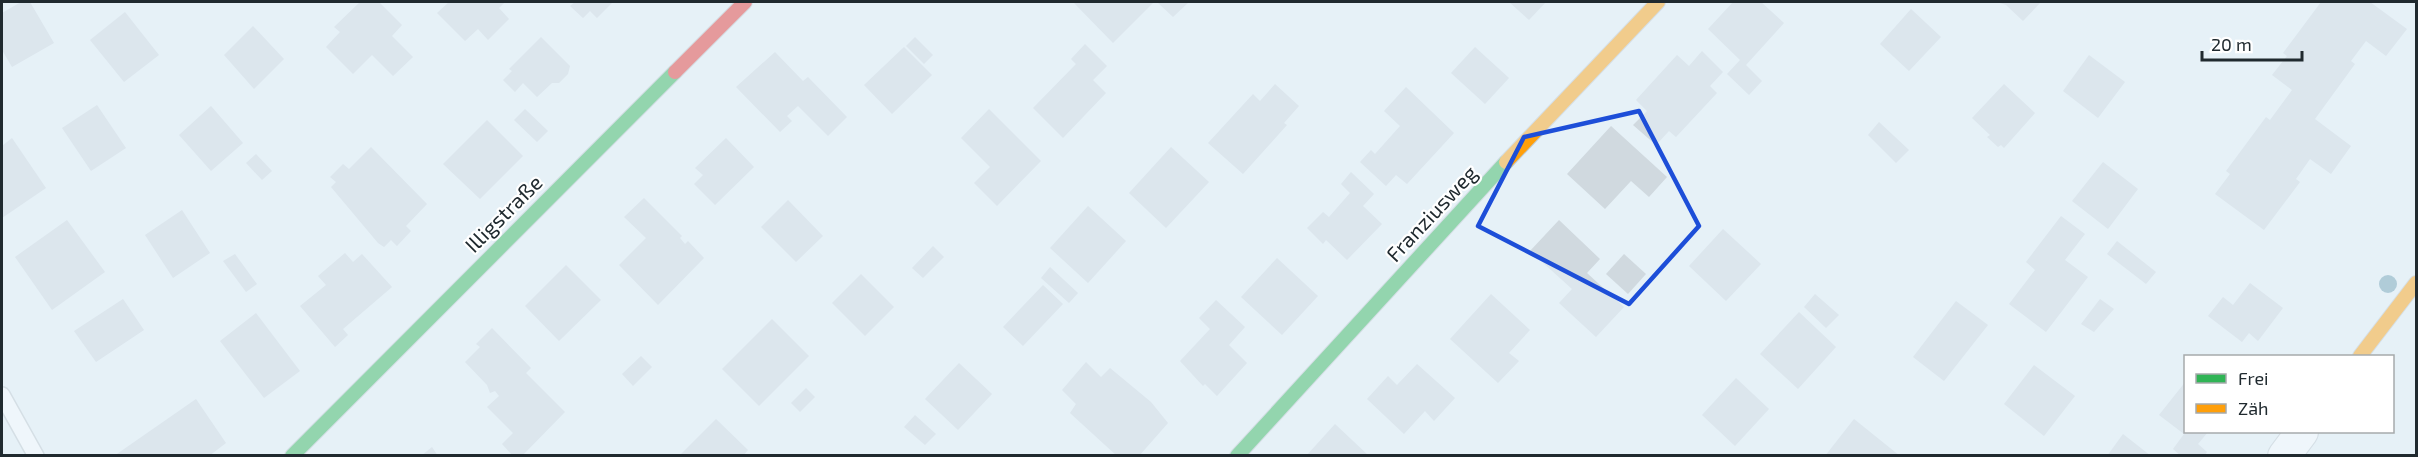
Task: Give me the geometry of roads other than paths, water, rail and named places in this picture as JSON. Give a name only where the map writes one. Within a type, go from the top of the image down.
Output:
[{"type":"street","name":"Illigstraße","points":[[292,456],[745,2]]},
{"type":"street","name":"Franziusweg","points":[[1237,456],[1433,239],[1658,2]]},
{"type":"street","points":[[2362,355],[2416,283]]},
{"type":"street","points":[[2284,456],[2301,433]]},
{"type":"lane","points":[[2,395],[36,456]]}]
